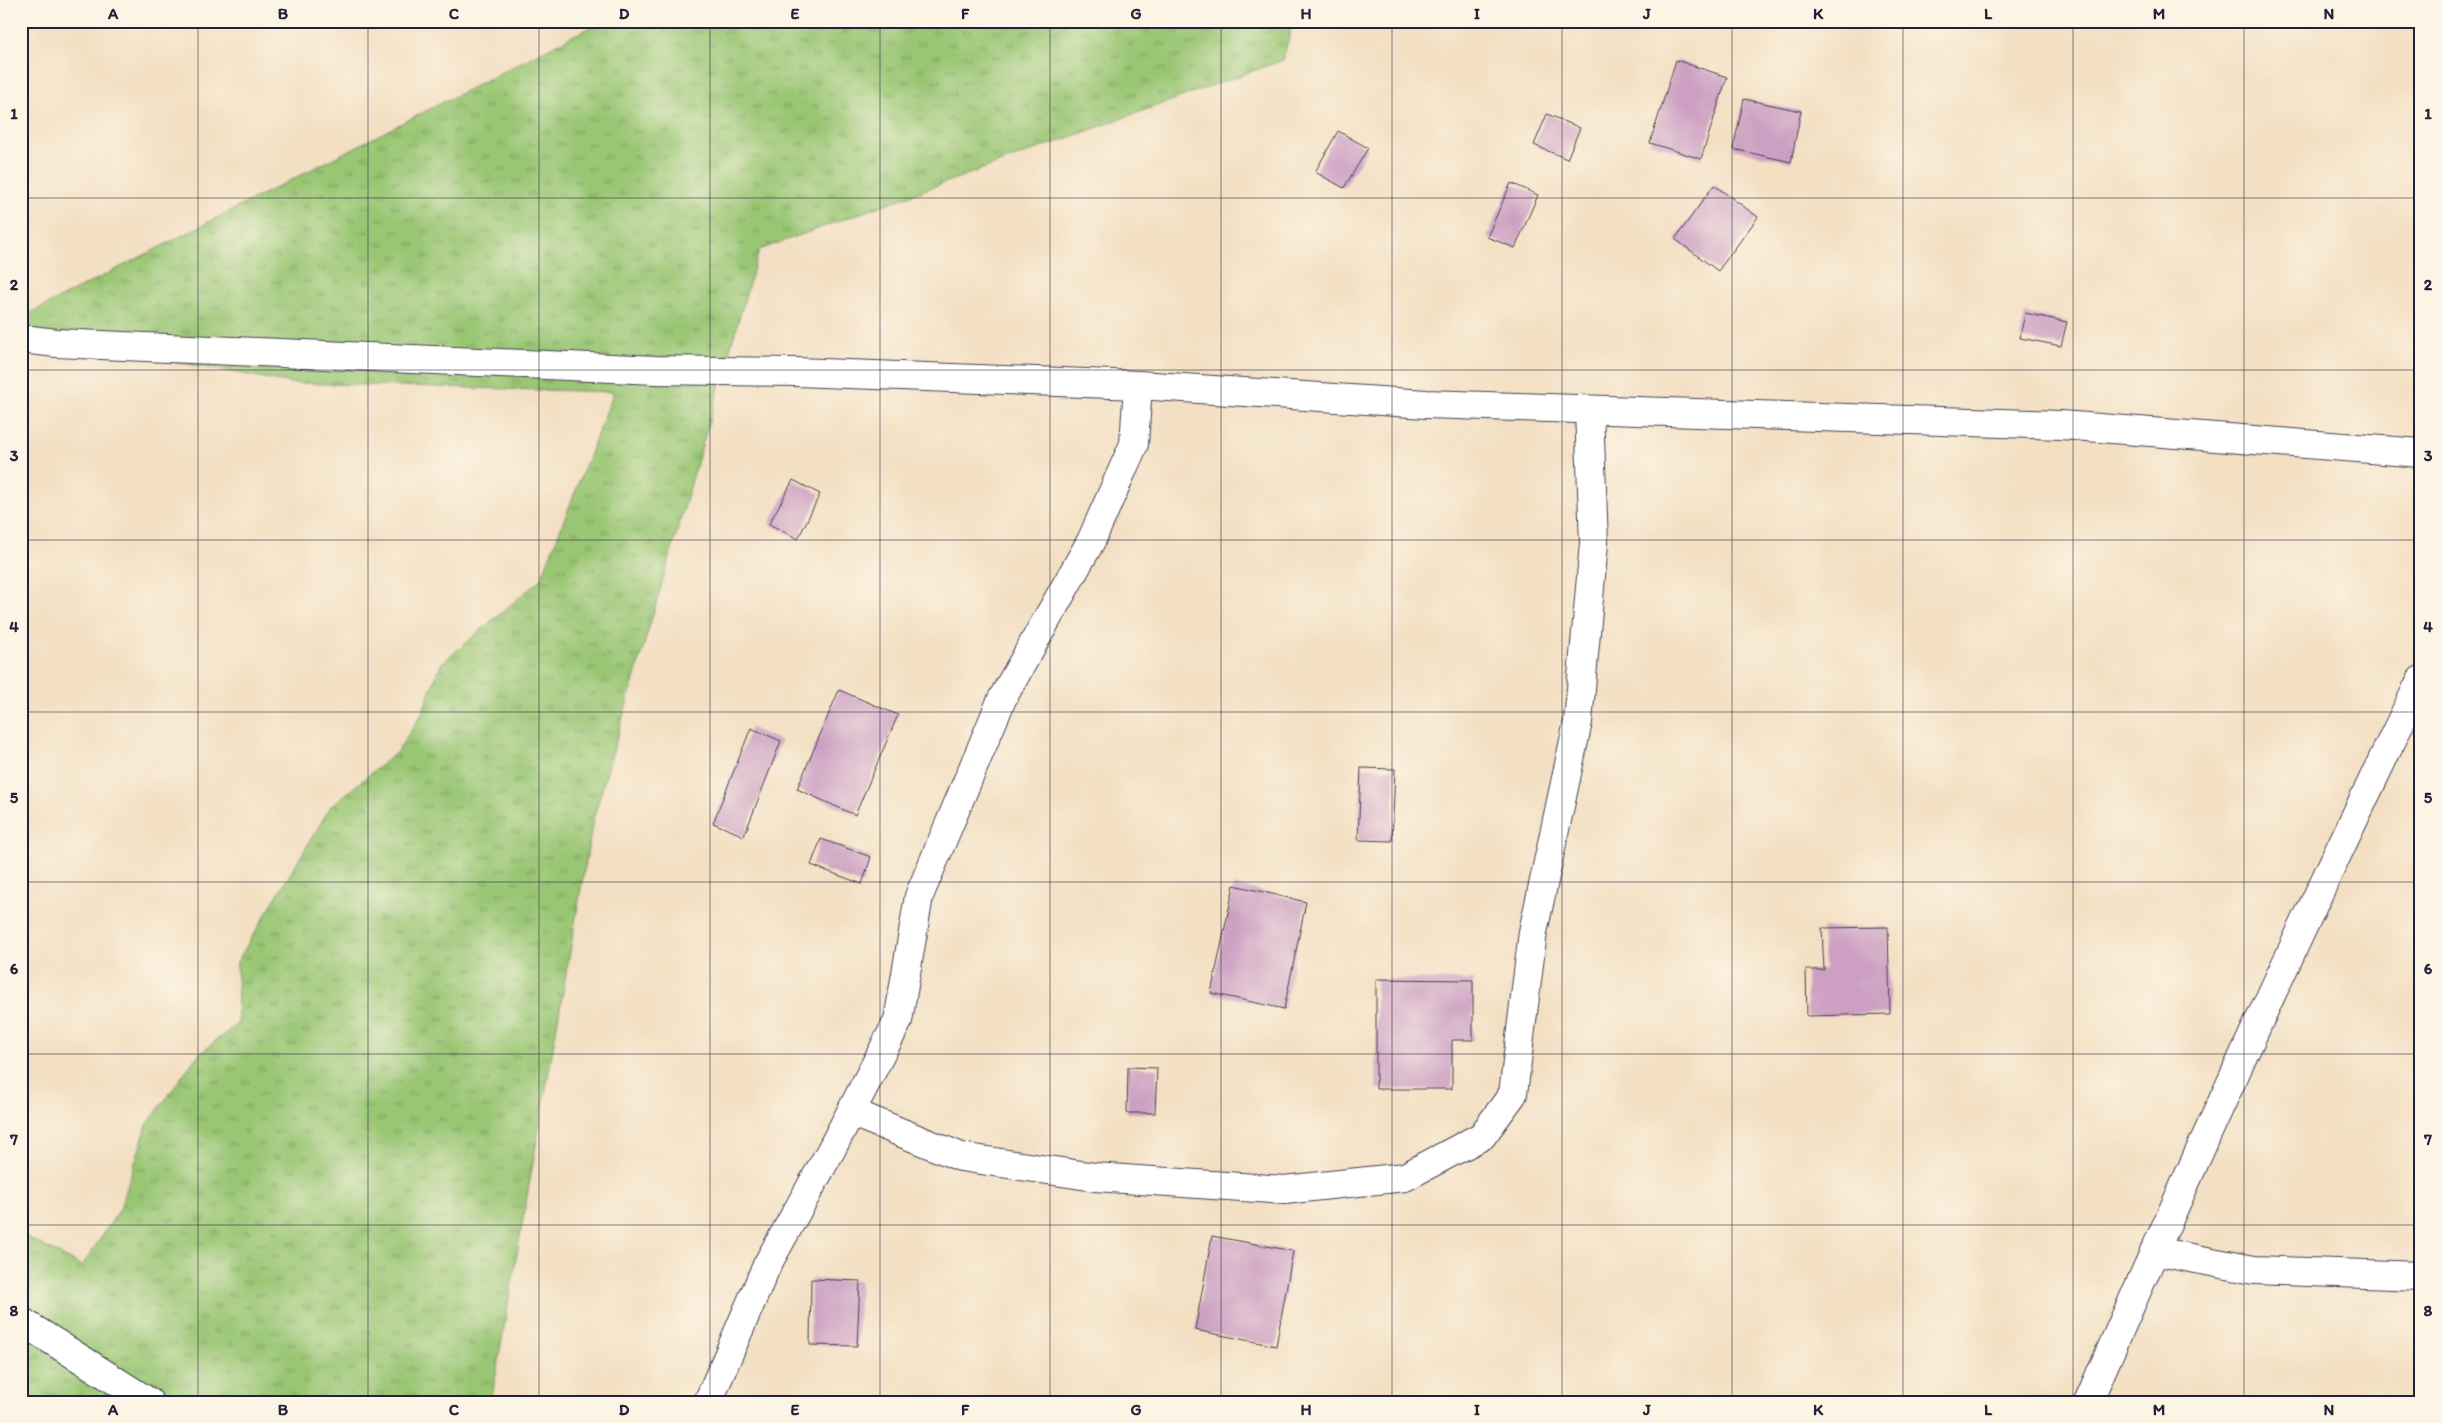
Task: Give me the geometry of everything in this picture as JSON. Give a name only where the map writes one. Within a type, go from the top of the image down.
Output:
[{"type":"street","points":[[21,340],[656,370],[796,372],[1138,385],[1426,404],[2060,425],[2421,453]]},
{"type":"street","points":[[708,1402],[767,1265],[851,1112],[898,1021],[919,896],[998,708],[1090,541],[1134,444],[1138,385]]},
{"type":"street","points":[[851,1112],[961,1157],[1095,1178],[1284,1190],[1404,1176],[1482,1136],[1513,1094],[1533,932],[1578,722],[1594,543],[1589,410]]},
{"type":"street","points":[[2088,1402],[2154,1251],[2331,865],[2421,680]]},
{"type":"street","points":[[2154,1251],[2254,1270],[2421,1276]]},
{"type":"street","points":[[21,1320],[150,1402]]},
{"type":"green space","points":[[602,21],[1293,21],[1283,60],[759,250],[593,820],[491,1402],[21,1402],[21,1234],[82,1266],[120,1209],[147,1125],[197,1056],[238,1023],[237,962],[331,806],[397,752],[421,715],[441,664],[541,579],[614,392],[291,383],[27,334],[21,337],[21,318]]},
{"type":"building","points":[[1676,60],[1727,77],[1701,159],[1650,143]]},
{"type":"building","points":[[1744,99],[1801,111],[1791,162],[1733,149]]},
{"type":"building","points":[[1547,114],[1580,128],[1567,159],[1534,145]]},
{"type":"building","points":[[1338,131],[1368,148],[1344,188],[1315,172]]},
{"type":"building","points":[[1511,183],[1538,195],[1515,248],[1487,237]]},
{"type":"building","points":[[1714,185],[1758,217],[1718,271],[1675,239]]},
{"type":"building","points":[[2025,313],[2067,322],[2061,346],[2020,338]]},
{"type":"building","points":[[793,480],[820,494],[798,539],[769,524]]},
{"type":"building","points":[[839,690],[898,715],[855,815],[797,789]]},
{"type":"building","points":[[751,728],[781,741],[744,836],[713,823]]},
{"type":"building","points":[[1361,768],[1395,769],[1392,841],[1358,840]]},
{"type":"building","points":[[821,839],[871,857],[862,884],[811,865]]},
{"type":"building","points":[[1234,885],[1306,902],[1284,1009],[1211,993]]},
{"type":"building","points":[[1888,927],[1890,1014],[1807,1016],[1806,970],[1824,970],[1822,928]]},
{"type":"building","points":[[1376,979],[1473,980],[1473,1040],[1452,1040],[1452,1089],[1376,1089]]},
{"type":"building","points":[[1128,1067],[1157,1068],[1155,1113],[1127,1113]]},
{"type":"building","points":[[1212,1236],[1293,1251],[1276,1346],[1195,1330]]},
{"type":"building","points":[[811,1279],[860,1281],[857,1346],[810,1345]]}]
